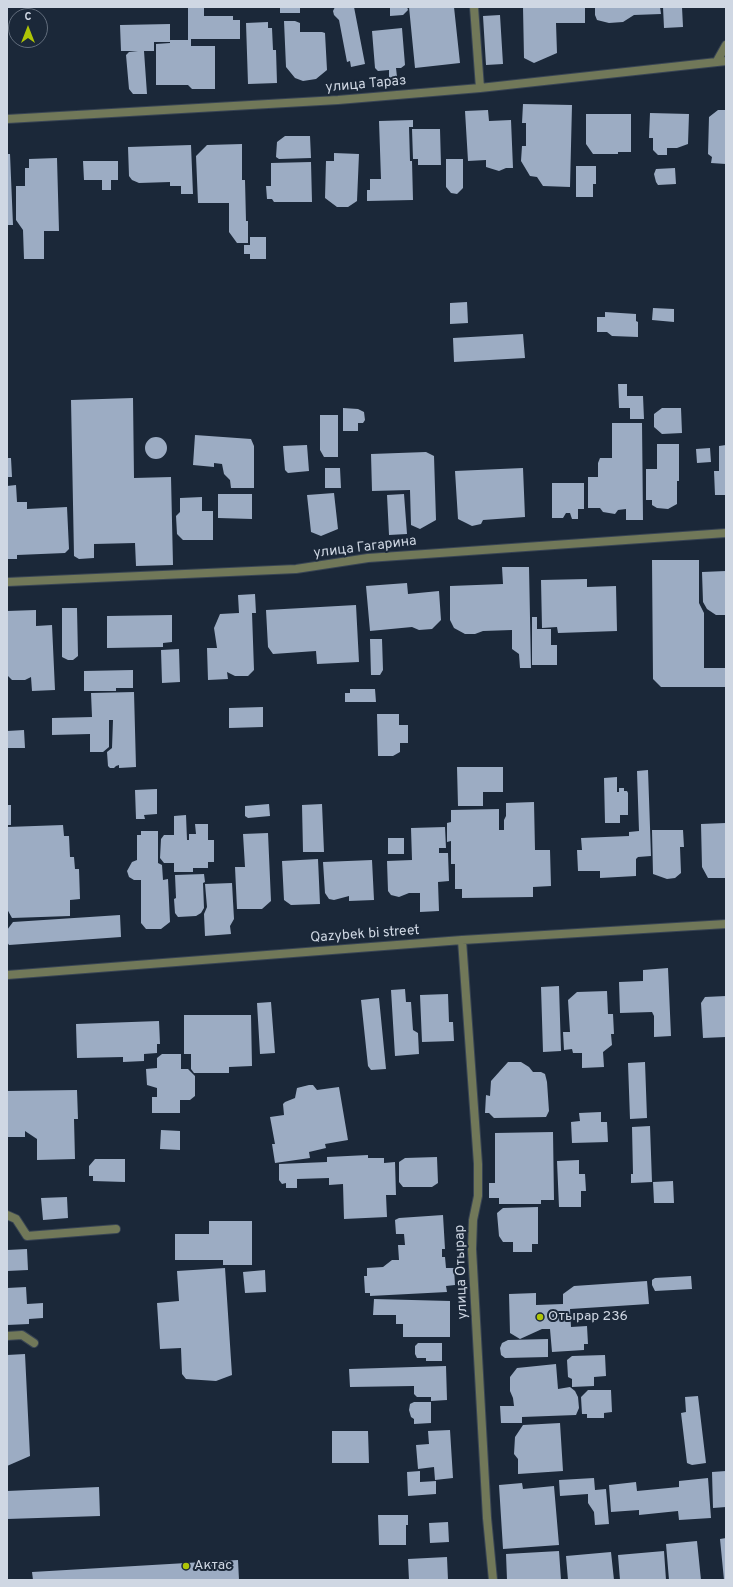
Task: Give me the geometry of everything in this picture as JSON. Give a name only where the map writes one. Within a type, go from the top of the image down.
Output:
[{"type":"street","points":[[474,7],[480,88]]},
{"type":"street","points":[[717,61],[726,45]]},
{"type":"street","name":"улица Тараз","points":[[7,119],[338,100],[480,88],[726,61]]},
{"type":"street","name":"улица Гагарина","points":[[7,582],[296,569],[368,558],[726,533]]},
{"type":"street","name":"Qazybek bi street","points":[[7,975],[462,940],[726,924]]},
{"type":"street","name":"улица Отырар","points":[[462,940],[478,1164],[478,1196],[473,1220],[472,1249],[487,1518],[493,1580]]},
{"type":"street","points":[[7,1215],[16,1219],[28,1236],[116,1229]]},
{"type":"street","points":[[7,1336],[22,1335],[34,1343]]},
{"type":"building","points":[[188,7],[204,7],[204,16],[233,16],[233,20],[240,20],[240,39],[191,39],[191,46],[215,46],[215,89],[192,89],[188,85],[156,85],[156,44],[170,43],[170,40],[188,40]]},
{"type":"building","points":[[280,7],[300,7],[300,13],[280,13]]},
{"type":"building","points":[[335,7],[354,7],[365,64],[351,67],[350,61],[347,62],[339,20],[334,15],[333,11]]},
{"type":"building","points":[[390,7],[407,7],[408,10],[403,15],[390,16]]},
{"type":"building","points":[[409,7],[454,7],[460,63],[415,68]]},
{"type":"building","points":[[523,7],[585,7],[585,23],[556,23],[557,53],[534,63],[524,58]]},
{"type":"building","points":[[595,7],[660,7],[661,14],[634,15],[623,22],[609,23],[597,20],[595,15]]},
{"type":"building","points":[[663,7],[682,7],[683,27],[664,28]]},
{"type":"building","points":[[500,15],[503,64],[486,65],[483,16]]},
{"type":"building","points":[[284,21],[295,21],[300,23],[300,32],[325,33],[327,70],[316,79],[303,81],[295,78],[286,67]]},
{"type":"building","points":[[268,22],[268,28],[272,28],[273,50],[276,50],[277,83],[248,84],[246,23]]},
{"type":"building","points":[[170,24],[170,42],[154,42],[154,51],[144,51],[147,94],[133,94],[129,89],[126,55],[129,52],[138,51],[121,51],[120,25]]},
{"type":"building","points":[[402,28],[405,65],[401,68],[396,68],[397,77],[389,78],[389,70],[378,71],[375,68],[372,31]]},
{"type":"building","points":[[523,104],[572,105],[570,187],[543,186],[537,177],[530,176],[521,161],[522,146],[526,146],[526,123],[522,123]]},
{"type":"building","points":[[488,110],[489,121],[511,120],[513,168],[506,168],[499,171],[486,167],[486,160],[468,161],[465,111]]},
{"type":"building","points":[[718,110],[726,110],[726,164],[711,163],[712,157],[708,154],[709,117]]},
{"type":"building","points":[[650,113],[689,114],[688,144],[677,148],[667,148],[667,155],[658,155],[653,150],[653,138],[649,138]]},
{"type":"building","points":[[586,114],[631,114],[631,152],[618,152],[618,154],[593,154],[586,144]]},
{"type":"building","points":[[413,120],[413,127],[409,127],[413,200],[367,201],[367,190],[370,190],[370,179],[381,179],[379,121]]},
{"type":"building","points":[[412,129],[440,129],[441,165],[418,165],[418,159],[413,159]]},
{"type":"building","points":[[285,136],[310,136],[311,158],[279,159],[276,157],[277,142]]},
{"type":"building","points":[[242,144],[242,180],[245,180],[248,243],[237,243],[229,232],[229,203],[198,203],[196,156],[207,145]]},
{"type":"building","points":[[191,145],[193,194],[181,194],[181,186],[170,186],[170,182],[139,183],[132,180],[129,176],[128,147]]},
{"type":"building","points":[[334,153],[359,154],[357,201],[348,207],[337,207],[325,198],[326,161],[334,161]]},
{"type":"building","points":[[7,154],[10,154],[13,225],[7,225]]},
{"type":"building","points":[[57,158],[59,231],[44,231],[44,259],[24,259],[23,230],[16,220],[16,186],[25,186],[25,168],[29,168],[29,159]]},
{"type":"building","points":[[446,159],[463,159],[463,188],[457,194],[451,193],[446,187]]},
{"type":"building","points":[[83,161],[118,161],[118,180],[111,180],[111,190],[102,190],[102,180],[84,180]]},
{"type":"building","points":[[311,162],[312,202],[274,202],[272,199],[267,199],[266,186],[271,186],[271,163]]},
{"type":"building","points":[[576,166],[596,166],[596,184],[593,184],[593,197],[576,197]]},
{"type":"building","points":[[675,168],[676,184],[658,185],[654,174],[656,169]]},
{"type":"building","points":[[250,237],[266,237],[266,259],[250,259],[250,254],[244,254],[244,245],[250,245]]},
{"type":"building","points":[[467,302],[468,323],[450,324],[450,303]]},
{"type":"building","points":[[653,308],[674,309],[674,322],[652,320]]},
{"type":"building","points":[[605,312],[636,314],[636,321],[638,322],[638,337],[612,336],[607,332],[597,332],[597,317],[605,317]]},
{"type":"building","points":[[523,334],[525,358],[454,362],[453,338]]},
{"type":"building","points":[[618,384],[627,384],[627,396],[643,396],[644,419],[630,419],[630,408],[619,408]]},
{"type":"building","points":[[133,398],[134,478],[171,477],[173,565],[136,566],[135,543],[94,544],[94,558],[79,559],[74,556],[71,400]]},
{"type":"building","points":[[343,408],[358,409],[364,412],[365,420],[363,423],[358,423],[358,431],[343,431]]},
{"type":"building","points":[[662,408],[681,408],[682,433],[662,434],[654,427],[654,414]]},
{"type":"building","points":[[320,415],[338,415],[338,457],[324,457],[320,450]]},
{"type":"building","points":[[612,423],[642,423],[643,520],[626,520],[626,509],[618,510],[615,514],[603,512],[600,508],[588,508],[588,477],[598,477],[598,463],[600,458],[612,458]]},
{"type":"building","points":[[195,435],[251,439],[254,446],[254,488],[231,488],[230,480],[224,474],[222,464],[214,463],[214,467],[193,465]]},
{"type":"building","points":[[156,437],[164,440],[167,448],[164,456],[156,459],[148,456],[145,448],[148,440]]},
{"type":"building","points":[[657,444],[679,444],[679,481],[677,481],[677,504],[668,509],[657,508],[652,505],[652,500],[646,500],[646,469],[657,469]]},
{"type":"building","points":[[307,445],[309,471],[288,473],[285,470],[283,446]]},
{"type":"building","points":[[726,445],[726,495],[715,495],[714,471],[719,471],[719,446]]},
{"type":"building","points":[[710,448],[711,462],[697,463],[696,449]]},
{"type":"building","points":[[426,452],[434,456],[436,520],[420,529],[411,525],[410,490],[372,491],[371,454]]},
{"type":"building","points":[[7,458],[11,458],[12,477],[7,477]]},
{"type":"building","points":[[325,468],[340,468],[341,488],[325,488]]},
{"type":"building","points":[[523,468],[525,517],[483,520],[481,524],[472,526],[458,519],[455,471]]},
{"type":"building","points":[[552,483],[584,483],[584,509],[578,509],[578,519],[572,519],[570,513],[566,513],[563,518],[552,518]]},
{"type":"building","points":[[16,485],[17,502],[27,502],[27,509],[67,507],[69,549],[65,553],[17,555],[17,559],[7,559],[7,486]]},
{"type":"building","points":[[334,493],[338,529],[321,536],[311,532],[307,495]]},
{"type":"building","points":[[218,494],[252,494],[252,519],[218,518]]},
{"type":"building","points":[[404,494],[407,534],[389,535],[387,495]]},
{"type":"building","points":[[202,497],[202,511],[213,511],[213,540],[183,540],[177,534],[176,516],[180,512],[180,498]]},
{"type":"building","points":[[652,560],[699,560],[699,603],[704,613],[704,668],[726,668],[726,687],[661,687],[653,679]]},
{"type":"building","points":[[502,567],[529,567],[531,668],[520,668],[519,654],[512,649],[512,630],[483,631],[475,634],[465,634],[454,628],[450,620],[450,586],[503,584]]},
{"type":"building","points":[[726,571],[726,615],[716,615],[707,609],[703,602],[702,572]]},
{"type":"building","points":[[587,579],[587,587],[616,586],[617,631],[558,633],[557,627],[542,628],[541,580]]},
{"type":"building","points":[[407,583],[408,594],[439,591],[441,620],[432,629],[419,630],[412,627],[370,631],[366,586]]},
{"type":"building","points":[[255,594],[256,613],[252,613],[254,670],[248,676],[235,676],[227,672],[228,679],[208,680],[207,648],[217,648],[214,628],[220,614],[239,613],[238,595]]},
{"type":"building","points":[[356,605],[359,662],[317,664],[316,651],[273,654],[268,647],[266,610]]},
{"type":"building","points":[[62,608],[77,608],[78,656],[73,660],[68,660],[62,657]]},
{"type":"building","points":[[36,610],[36,626],[52,625],[55,690],[32,691],[31,677],[25,680],[12,680],[8,676],[7,611]]},
{"type":"building","points":[[172,615],[172,642],[163,643],[163,647],[107,648],[107,616]]},
{"type":"building","points":[[532,617],[537,617],[537,629],[551,629],[551,645],[557,645],[557,665],[532,665]]},
{"type":"building","points":[[370,639],[382,639],[383,670],[380,675],[371,675]]},
{"type":"building","points":[[179,649],[180,682],[162,683],[161,650]]},
{"type":"building","points":[[133,670],[133,688],[116,688],[116,691],[84,691],[84,671]]},
{"type":"building","points":[[350,689],[375,689],[376,702],[345,702],[345,693],[350,693]]},
{"type":"building","points":[[134,692],[136,767],[119,768],[119,765],[114,768],[110,768],[108,766],[107,752],[112,748],[113,720],[109,720],[109,747],[103,752],[90,752],[90,734],[52,735],[52,718],[92,717],[91,693]]},
{"type":"building","points":[[263,707],[263,727],[229,728],[229,708]]},
{"type":"building","points":[[377,714],[399,714],[399,725],[408,725],[408,743],[400,743],[400,752],[393,756],[378,756]]},
{"type":"building","points":[[24,730],[25,748],[7,748],[7,731]]},
{"type":"building","points":[[457,767],[503,767],[503,792],[483,792],[483,806],[458,806]]},
{"type":"building","points":[[648,770],[651,856],[638,857],[636,859],[636,876],[600,878],[600,871],[578,871],[577,850],[582,850],[581,838],[629,836],[629,832],[639,831],[637,771]]},
{"type":"building","points":[[617,777],[617,792],[619,792],[619,788],[624,788],[624,791],[627,791],[628,793],[628,815],[620,815],[620,823],[605,823],[604,778]]},
{"type":"building","points":[[157,789],[157,814],[144,815],[145,819],[136,819],[135,790]]},
{"type":"building","points":[[534,802],[535,850],[550,850],[551,886],[533,887],[533,897],[462,898],[462,889],[455,889],[455,864],[451,864],[451,841],[447,842],[447,823],[451,822],[451,810],[499,809],[499,830],[504,830],[506,803]]},
{"type":"building","points":[[269,804],[270,816],[248,818],[245,816],[245,806]]},
{"type":"building","points":[[322,804],[324,852],[303,852],[302,805]]},
{"type":"building","points":[[7,805],[11,805],[11,825],[7,825]]},
{"type":"building","points":[[186,815],[187,840],[189,840],[189,834],[196,834],[195,824],[208,824],[208,840],[214,840],[214,862],[208,862],[208,868],[193,868],[193,872],[174,872],[174,863],[164,863],[160,858],[161,839],[164,835],[174,835],[174,816]]},
{"type":"building","points":[[726,823],[726,878],[708,878],[702,867],[701,824]]},
{"type":"building","points":[[63,825],[64,836],[69,836],[70,857],[74,857],[75,869],[79,869],[80,899],[70,900],[70,916],[12,918],[7,909],[7,827]]},
{"type":"building","points":[[445,827],[446,848],[439,848],[439,853],[448,853],[449,881],[438,882],[439,911],[420,912],[420,893],[409,893],[399,897],[391,895],[388,891],[387,861],[412,860],[411,828]]},
{"type":"building","points":[[652,830],[683,830],[684,847],[680,847],[681,873],[675,878],[667,879],[653,874]]},
{"type":"building","points":[[141,831],[158,831],[158,863],[162,865],[163,880],[168,879],[170,922],[161,929],[146,929],[141,923],[141,880],[134,880],[129,877],[127,871],[132,862],[137,860],[137,835],[141,835]]},
{"type":"building","points":[[268,833],[271,901],[262,909],[237,909],[235,867],[245,867],[243,834]]},
{"type":"building","points":[[388,838],[404,838],[404,854],[388,854]]},
{"type":"building","points":[[318,859],[320,904],[291,905],[284,900],[282,861]]},
{"type":"building","points":[[372,860],[374,900],[349,901],[349,896],[334,900],[329,899],[325,893],[323,862]]},
{"type":"building","points":[[204,874],[204,908],[201,913],[196,916],[178,917],[175,913],[174,899],[176,898],[175,875]]},
{"type":"building","points":[[232,883],[234,919],[230,926],[231,934],[205,936],[204,914],[207,907],[205,884]]},
{"type":"building","points":[[120,915],[121,937],[9,945],[7,942],[7,930],[13,922]]},
{"type":"building","points":[[668,968],[671,1036],[654,1037],[654,1016],[652,1012],[620,1013],[619,982],[643,981],[643,970]]},
{"type":"building","points":[[559,986],[561,1051],[543,1052],[541,987]]},
{"type":"building","points":[[405,989],[406,1002],[411,1002],[413,1030],[418,1033],[419,1054],[395,1056],[391,990]]},
{"type":"building","points":[[607,991],[608,1014],[613,1014],[614,1034],[611,1034],[612,1045],[603,1052],[604,1067],[582,1068],[582,1053],[573,1053],[572,1049],[564,1050],[563,1032],[570,1032],[568,1000],[577,992]]},
{"type":"building","points":[[448,994],[449,1022],[453,1022],[454,1041],[422,1042],[420,995]]},
{"type":"building","points":[[726,996],[726,1037],[703,1038],[701,1003],[705,997]]},
{"type":"building","points":[[379,998],[386,1069],[371,1070],[368,1066],[361,1000]]},
{"type":"building","points":[[271,1002],[275,1053],[260,1054],[257,1003]]},
{"type":"building","points":[[184,1015],[251,1015],[252,1066],[229,1067],[229,1073],[194,1073],[191,1069],[191,1054],[184,1054]]},
{"type":"building","points":[[159,1021],[160,1044],[157,1044],[157,1053],[144,1054],[144,1061],[123,1062],[123,1057],[77,1058],[76,1024]]},
{"type":"building","points":[[162,1054],[181,1054],[181,1069],[188,1069],[195,1076],[195,1096],[190,1100],[180,1100],[180,1113],[152,1113],[152,1097],[157,1097],[157,1088],[147,1085],[146,1069],[157,1068],[157,1058]]},
{"type":"building","points":[[508,1062],[521,1062],[529,1067],[533,1072],[541,1072],[545,1074],[549,1111],[546,1117],[494,1118],[489,1113],[485,1113],[486,1095],[490,1096],[491,1081]]},
{"type":"building","points":[[645,1062],[647,1118],[630,1119],[628,1063]]},
{"type":"building","points":[[313,1085],[317,1090],[339,1087],[348,1140],[325,1144],[326,1148],[309,1152],[310,1158],[275,1163],[272,1144],[275,1144],[270,1117],[284,1115],[283,1104],[295,1098],[297,1088]]},
{"type":"building","points":[[77,1090],[78,1119],[74,1119],[75,1159],[37,1160],[37,1139],[25,1131],[25,1137],[7,1137],[7,1091]]},
{"type":"building","points":[[601,1112],[601,1122],[607,1122],[608,1142],[572,1143],[571,1122],[580,1121],[579,1113]]},
{"type":"building","points":[[650,1126],[652,1182],[631,1183],[631,1174],[633,1174],[632,1127]]},
{"type":"building","points":[[161,1130],[180,1131],[180,1150],[160,1149]]},
{"type":"building","points":[[553,1132],[554,1200],[541,1200],[541,1204],[499,1204],[499,1198],[489,1198],[489,1183],[495,1183],[495,1133]]},
{"type":"building","points":[[368,1155],[368,1158],[384,1158],[384,1163],[395,1162],[396,1195],[386,1195],[387,1217],[344,1219],[343,1184],[329,1185],[329,1178],[297,1179],[297,1188],[286,1188],[286,1183],[282,1184],[279,1180],[279,1164],[327,1162],[327,1157]]},
{"type":"building","points":[[437,1157],[438,1183],[432,1187],[403,1187],[399,1182],[399,1162],[405,1158]]},
{"type":"building","points":[[95,1159],[125,1159],[125,1182],[93,1181],[93,1176],[89,1176],[89,1166]]},
{"type":"building","points":[[579,1160],[579,1174],[585,1174],[586,1191],[581,1191],[581,1207],[559,1207],[557,1161]]},
{"type":"building","points":[[673,1181],[674,1203],[654,1203],[653,1182]]},
{"type":"building","points":[[67,1197],[68,1218],[43,1220],[41,1198]]},
{"type":"building","points":[[538,1207],[538,1244],[532,1244],[532,1252],[513,1252],[513,1242],[503,1242],[499,1236],[497,1213],[503,1208]]},
{"type":"building","points":[[443,1215],[445,1249],[442,1249],[442,1257],[445,1257],[446,1268],[454,1268],[455,1285],[446,1286],[447,1292],[370,1296],[370,1293],[365,1293],[364,1276],[367,1276],[367,1268],[383,1267],[392,1260],[399,1260],[398,1245],[405,1245],[404,1234],[396,1234],[395,1220],[399,1218]]},
{"type":"building","points":[[209,1221],[252,1221],[252,1265],[223,1265],[223,1260],[175,1260],[175,1234],[209,1234]]},
{"type":"building","points":[[27,1249],[28,1270],[7,1271],[7,1250]]},
{"type":"building","points":[[225,1268],[232,1375],[216,1381],[186,1379],[182,1374],[181,1348],[160,1349],[157,1303],[179,1301],[177,1271]]},
{"type":"building","points":[[265,1270],[266,1292],[245,1293],[243,1272]]},
{"type":"building","points":[[691,1276],[692,1289],[655,1291],[652,1285],[652,1280],[655,1278]]},
{"type":"building","name":"Отырар 236","points":[[647,1281],[649,1304],[570,1309],[571,1327],[587,1326],[588,1344],[584,1344],[584,1350],[552,1352],[550,1329],[542,1329],[520,1339],[510,1333],[509,1294],[536,1293],[536,1305],[563,1304],[563,1294],[574,1286]]},
{"type":"building","points":[[26,1287],[27,1304],[43,1303],[43,1318],[29,1319],[29,1324],[7,1325],[7,1288]]},
{"type":"building","points":[[374,1299],[450,1301],[450,1337],[403,1337],[403,1324],[396,1324],[396,1315],[373,1315]]},
{"type":"building","points":[[548,1339],[548,1357],[505,1358],[501,1355],[500,1348],[502,1343],[508,1340]]},
{"type":"building","points":[[418,1343],[442,1343],[442,1361],[426,1361],[426,1358],[417,1358],[415,1354],[415,1346]]},
{"type":"building","points":[[25,1354],[30,1456],[7,1466],[7,1355]]},
{"type":"building","points":[[605,1355],[606,1376],[594,1377],[594,1386],[572,1387],[572,1379],[568,1377],[567,1360],[572,1356]]},
{"type":"building","points":[[556,1364],[558,1389],[570,1387],[575,1391],[578,1397],[579,1408],[576,1415],[522,1417],[522,1423],[501,1423],[500,1406],[514,1406],[510,1391],[510,1377],[517,1368]]},
{"type":"building","points":[[446,1366],[447,1400],[431,1401],[431,1397],[417,1397],[414,1394],[414,1386],[350,1387],[349,1369]]},
{"type":"building","points":[[588,1390],[611,1390],[612,1412],[604,1413],[604,1418],[587,1418],[587,1414],[582,1414],[581,1397]]},
{"type":"building","points":[[698,1396],[706,1463],[692,1465],[687,1463],[681,1413],[686,1412],[685,1397]]},
{"type":"building","points":[[414,1402],[431,1402],[431,1423],[414,1424],[414,1419],[411,1417],[409,1410],[410,1404]]},
{"type":"building","points":[[560,1423],[563,1471],[518,1474],[518,1459],[514,1454],[515,1437],[523,1425]]},
{"type":"building","points":[[450,1430],[453,1478],[435,1480],[434,1467],[418,1469],[416,1445],[429,1444],[428,1431]]},
{"type":"building","points":[[332,1431],[368,1431],[369,1463],[332,1463]]},
{"type":"building","points":[[420,1471],[420,1482],[436,1481],[436,1494],[408,1496],[407,1472]]},
{"type":"building","points":[[726,1471],[726,1507],[713,1508],[712,1472]]},
{"type":"building","points":[[594,1478],[595,1490],[606,1489],[609,1524],[595,1525],[594,1512],[588,1503],[588,1494],[560,1496],[559,1480]]},
{"type":"building","points":[[708,1478],[711,1518],[679,1520],[678,1511],[639,1515],[639,1510],[611,1512],[609,1485],[636,1482],[637,1491],[679,1487],[679,1481]]},
{"type":"building","points":[[522,1483],[523,1489],[554,1486],[559,1545],[503,1549],[499,1485]]},
{"type":"building","points":[[99,1487],[100,1516],[7,1519],[7,1491]]},
{"type":"building","points":[[378,1515],[408,1515],[408,1525],[406,1525],[406,1545],[379,1545]]},
{"type":"building","points":[[448,1522],[449,1542],[430,1543],[429,1523]]},
{"type":"building","points":[[726,1538],[726,1580],[724,1580],[720,1539]]},
{"type":"building","points":[[697,1541],[701,1580],[669,1580],[666,1544]]},
{"type":"building","points":[[559,1551],[561,1580],[507,1580],[506,1554]]},
{"type":"building","points":[[664,1551],[666,1580],[620,1580],[618,1555]]},
{"type":"building","points":[[611,1552],[614,1580],[568,1580],[566,1556]]},
{"type":"building","points":[[447,1557],[448,1580],[409,1580],[408,1559]]},
{"type":"building","name":"Актас","points":[[238,1560],[239,1580],[33,1580],[32,1572]]},
{"type":"place","name":"Отырар 236","points":[[540,1317]]},
{"type":"place","name":"Актас","points":[[186,1566]]}]
